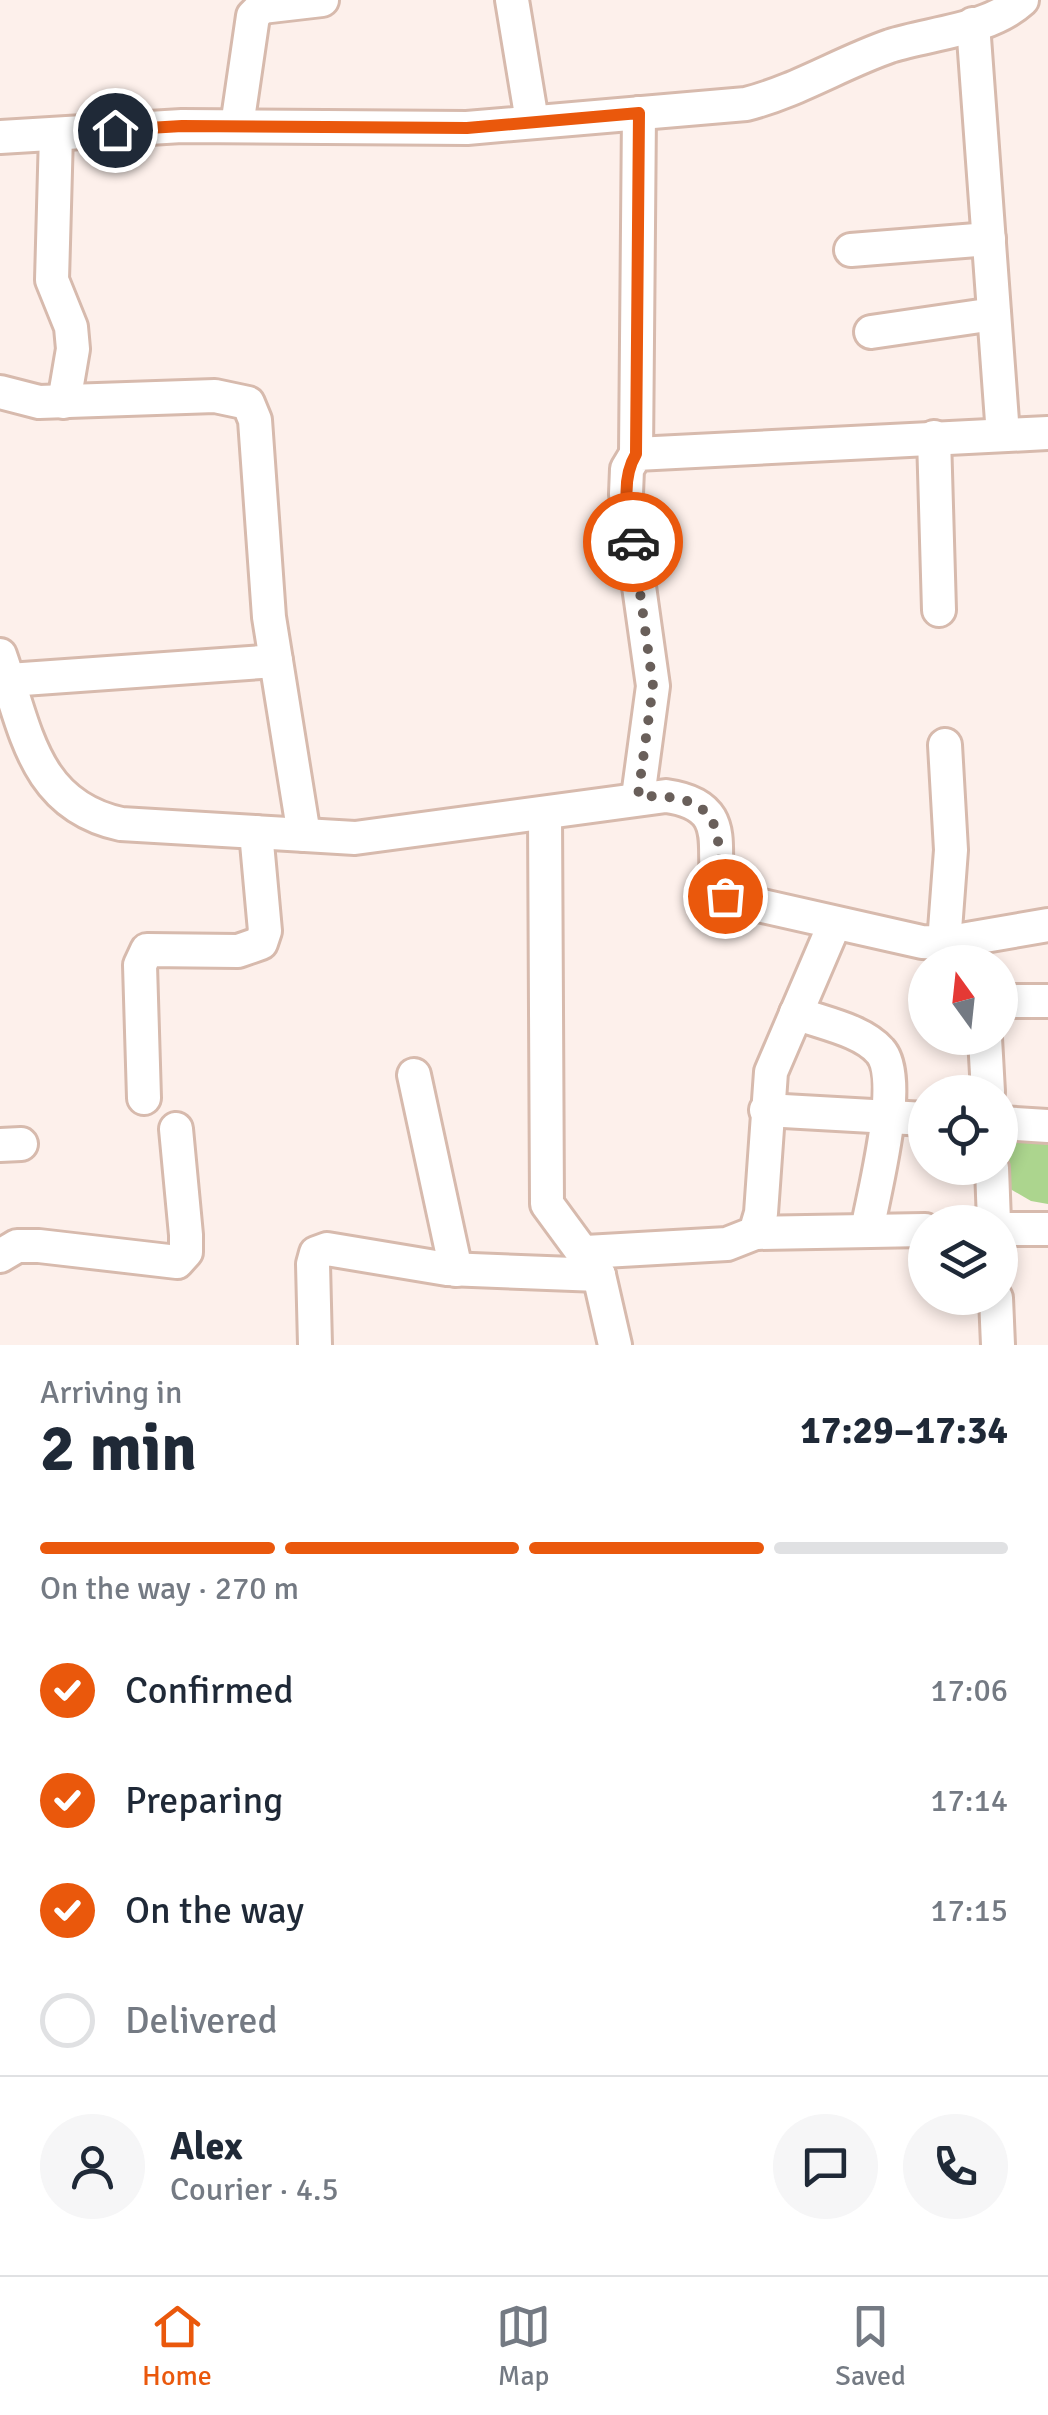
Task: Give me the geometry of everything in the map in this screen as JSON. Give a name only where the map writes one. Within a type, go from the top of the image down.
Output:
[{"type":"street","points":[[237,126],[252,16],[262,7],[322,0]]},
{"type":"street","points":[[512,0],[532,121]]},
{"type":"street","points":[[0,138],[237,126],[467,128],[746,104],[781,95],[888,47],[972,24],[1022,0]]},
{"type":"street","points":[[1036,0],[1048,8]]},
{"type":"street","points":[[972,24],[1003,434]]},
{"type":"street","points":[[638,796],[653,686],[626,494],[627,469],[636,454],[639,113]]},
{"type":"street","points":[[56,134],[52,280],[71,327],[74,350],[64,402]]},
{"type":"street","points":[[851,250],[989,239]]},
{"type":"street","points":[[871,332],[994,314]]},
{"type":"street","points":[[0,392],[39,402],[215,396],[248,403],[255,420],[276,661],[304,835]]},
{"type":"street","points":[[636,454],[652,450],[1048,432]]},
{"type":"street","points":[[934,437],[938,610]]},
{"type":"street","points":[[276,661],[6,686],[42,775],[64,800],[90,817],[121,824],[304,835],[398,836],[545,815],[638,796],[690,800],[709,814],[718,839],[717,878],[725,896],[834,924],[944,943],[1048,925]]},
{"type":"street","points":[[944,943],[952,850],[945,745]]},
{"type":"street","points":[[545,815],[547,1204],[592,1264],[616,1345]]},
{"type":"street","points":[[144,1098],[140,965],[148,950],[238,951],[261,943],[264,931],[256,832]]},
{"type":"street","points":[[755,1233],[761,1212],[771,1072],[834,924]]},
{"type":"street","points":[[1018,1001],[1048,1000]]},
{"type":"street","points":[[796,1013],[866,1039],[882,1052],[890,1072],[887,1117],[866,1232]]},
{"type":"street","points":[[414,1075],[456,1270]]},
{"type":"street","points":[[766,1110],[908,1118]]},
{"type":"street","points":[[1018,1125],[1048,1126]]},
{"type":"street","points":[[0,1256],[17,1246],[39,1246],[178,1262],[186,1252],[186,1235],[176,1129]]},
{"type":"street","points":[[1018,1229],[1048,1229]]},
{"type":"street","points":[[315,1345],[316,1253],[328,1250],[456,1270],[592,1264],[727,1244],[755,1233],[908,1231]]},
{"type":"street","points":[[997,1315],[998,1345]]},
{"type":"green space","points":[[1018,1138],[1048,1145],[1048,1204],[1031,1201],[1005,1186],[1018,1185]]},
{"type":"way so far","points":[[633,542],[653,686],[651,723],[638,796],[690,800],[709,814],[718,839],[717,878],[725,896]]},
{"type":"route","points":[[115,130],[182,126],[467,128],[591,114],[639,113],[636,454],[627,469],[626,494],[633,542]]}]
